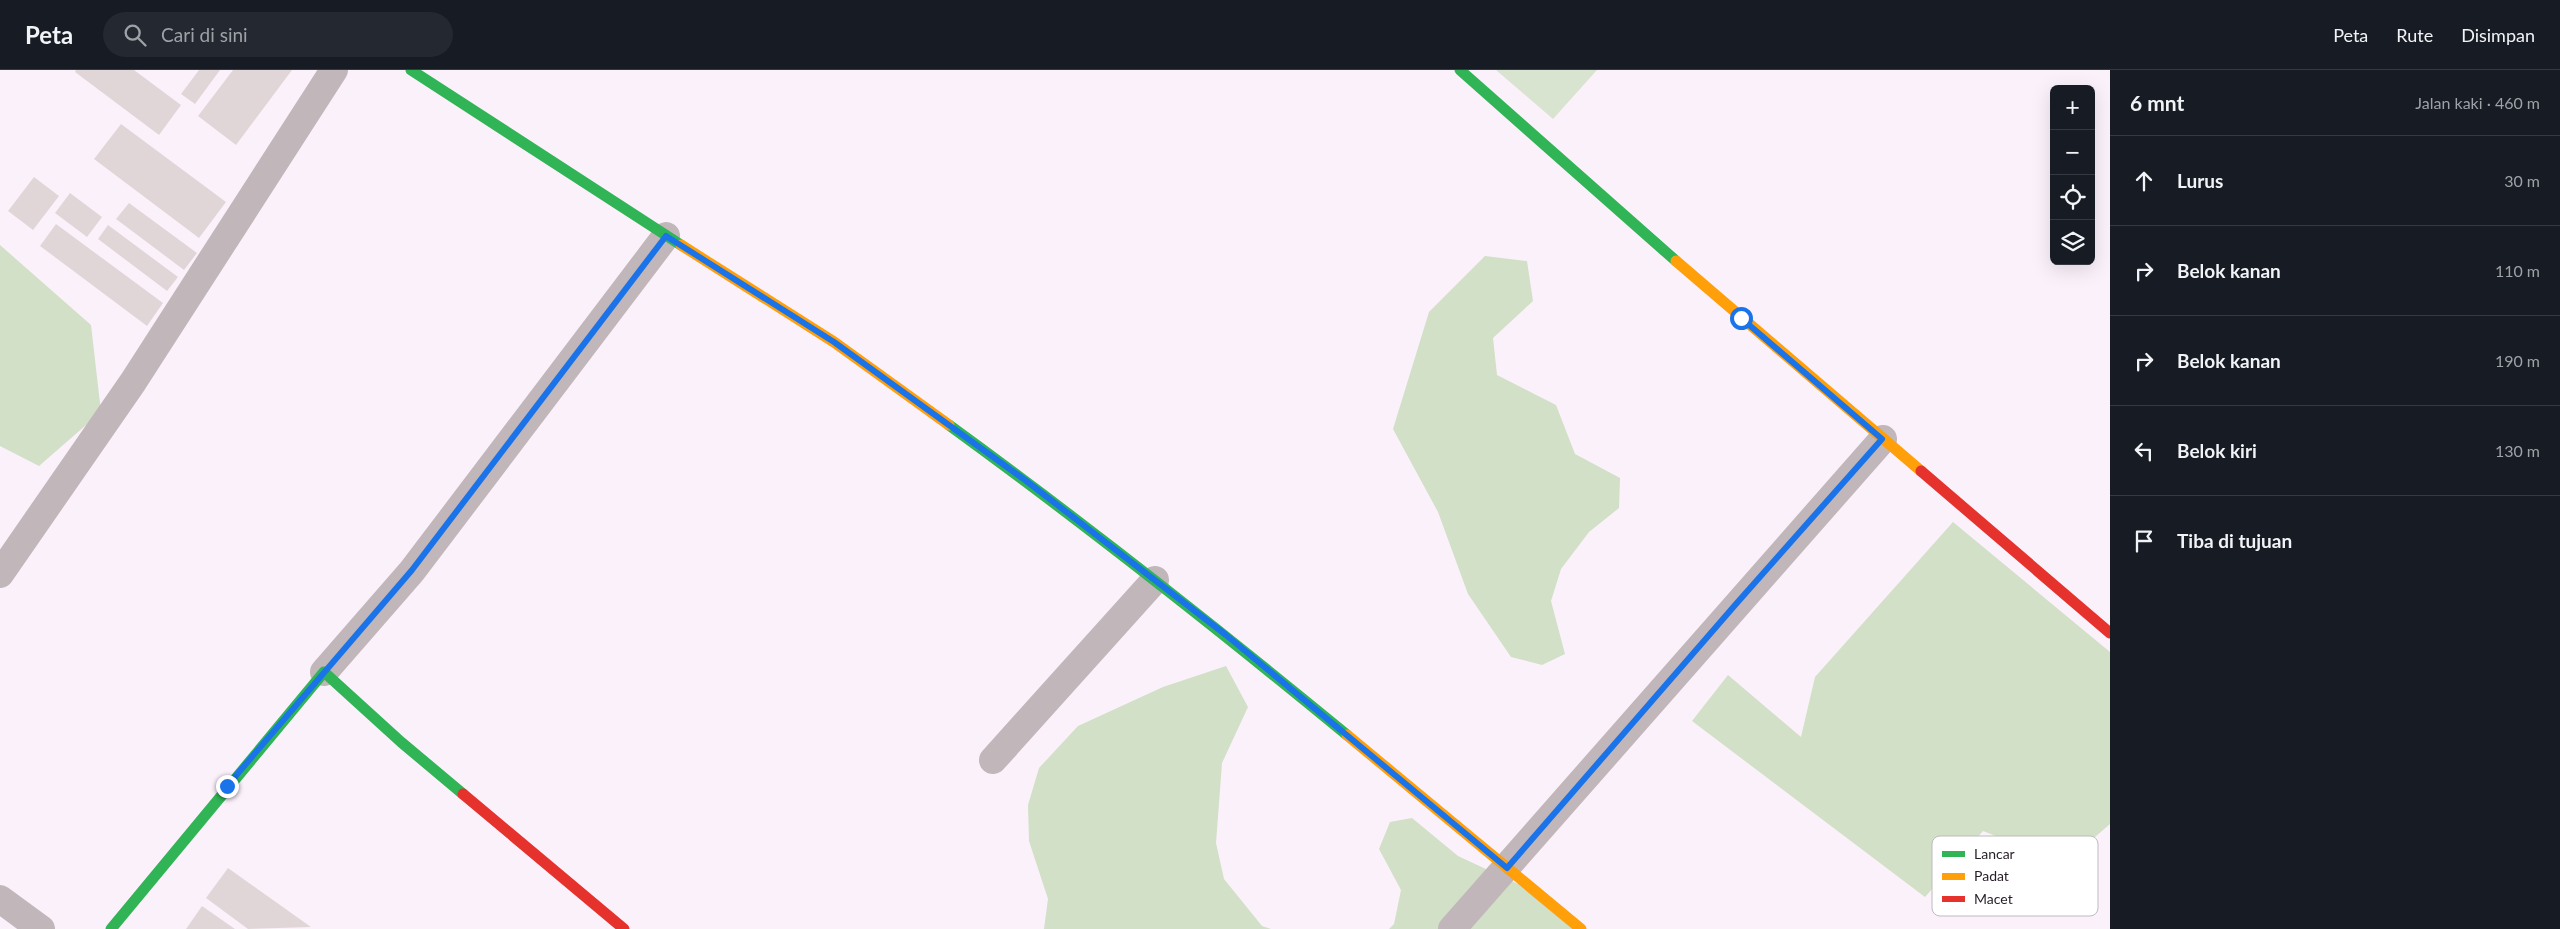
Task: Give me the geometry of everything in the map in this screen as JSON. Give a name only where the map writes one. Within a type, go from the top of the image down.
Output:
[{"type":"street","points":[[0,574],[133,382],[334,70]]},
{"type":"street","points":[[411,70],[666,236],[834,342],[1025,480],[1226,635],[1581,929]]},
{"type":"street","points":[[1460,70],[1741,318],[2110,633]]},
{"type":"street","points":[[111,929],[324,672],[412,570],[666,236]]},
{"type":"street","points":[[1452,929],[1882,439]]},
{"type":"street","points":[[993,760],[1155,580]]},
{"type":"street","points":[[324,672],[401,742],[624,929]]},
{"type":"street","points":[[0,899],[41,929]]},
{"type":"green space","points":[[1496,70],[1597,70],[1553,119]]},
{"type":"green space","points":[[0,245],[91,325],[101,412],[39,466],[0,446]]},
{"type":"green space","points":[[1485,256],[1527,261],[1533,301],[1493,338],[1497,375],[1556,405],[1575,454],[1620,478],[1619,508],[1589,532],[1561,569],[1551,601],[1565,654],[1542,665],[1511,657],[1468,594],[1438,512],[1393,429],[1429,312]]},
{"type":"green space","points":[[1953,522],[2110,652],[2110,824],[2096,836],[1996,836],[1983,831],[1979,836],[1932,836],[1932,889],[1925,897],[1692,721],[1728,675],[1801,737],[1815,677]]},
{"type":"green space","points":[[1226,666],[1248,707],[1222,763],[1216,843],[1224,879],[1262,926],[1271,929],[1044,929],[1048,899],[1029,841],[1028,805],[1039,768],[1078,726],[1163,687]]},
{"type":"green space","points":[[1412,818],[1458,856],[1537,893],[1581,929],[1389,929],[1394,924],[1401,890],[1379,849],[1390,822]]},
{"type":"building","points":[[76,70],[134,70],[181,105],[159,135],[75,72]]},
{"type":"building","points":[[199,70],[220,70],[195,104],[181,94]]},
{"type":"building","points":[[233,70],[292,70],[236,145],[198,116]]},
{"type":"building","points":[[121,124],[226,202],[199,238],[94,159]]},
{"type":"building","points":[[34,177],[59,196],[33,230],[8,211]]},
{"type":"building","points":[[70,193],[102,217],[87,237],[55,213]]},
{"type":"building","points":[[129,203],[197,253],[184,270],[116,219]]},
{"type":"building","points":[[56,224],[163,303],[147,326],[40,246]]},
{"type":"building","points":[[108,225],[178,277],[167,291],[98,239]]},
{"type":"building","points":[[228,868],[311,927],[248,929],[206,898]]},
{"type":"building","points":[[202,906],[235,929],[186,929]]},
{"type":"traffic: fast","points":[[411,70],[681,245]]},
{"type":"traffic: fast","points":[[1460,70],[1676,261]]},
{"type":"traffic: fast","points":[[949,425],[1150,577],[1347,735]]},
{"type":"traffic: fast","points":[[111,929],[324,672],[401,742],[463,794]]},
{"type":"traffic: slow","points":[[681,245],[834,342],[949,425]]},
{"type":"traffic: slow","points":[[1676,261],[1921,471]]},
{"type":"traffic: slow","points":[[1347,735],[1581,929]]},
{"type":"traffic: jam","points":[[1921,471],[2110,633]]},
{"type":"traffic: jam","points":[[463,794],[624,929]]},
{"type":"route","points":[[227,786],[412,570],[666,236],[834,342],[1025,480],[1226,635],[1507,868],[1882,439],[1741,318]]}]
